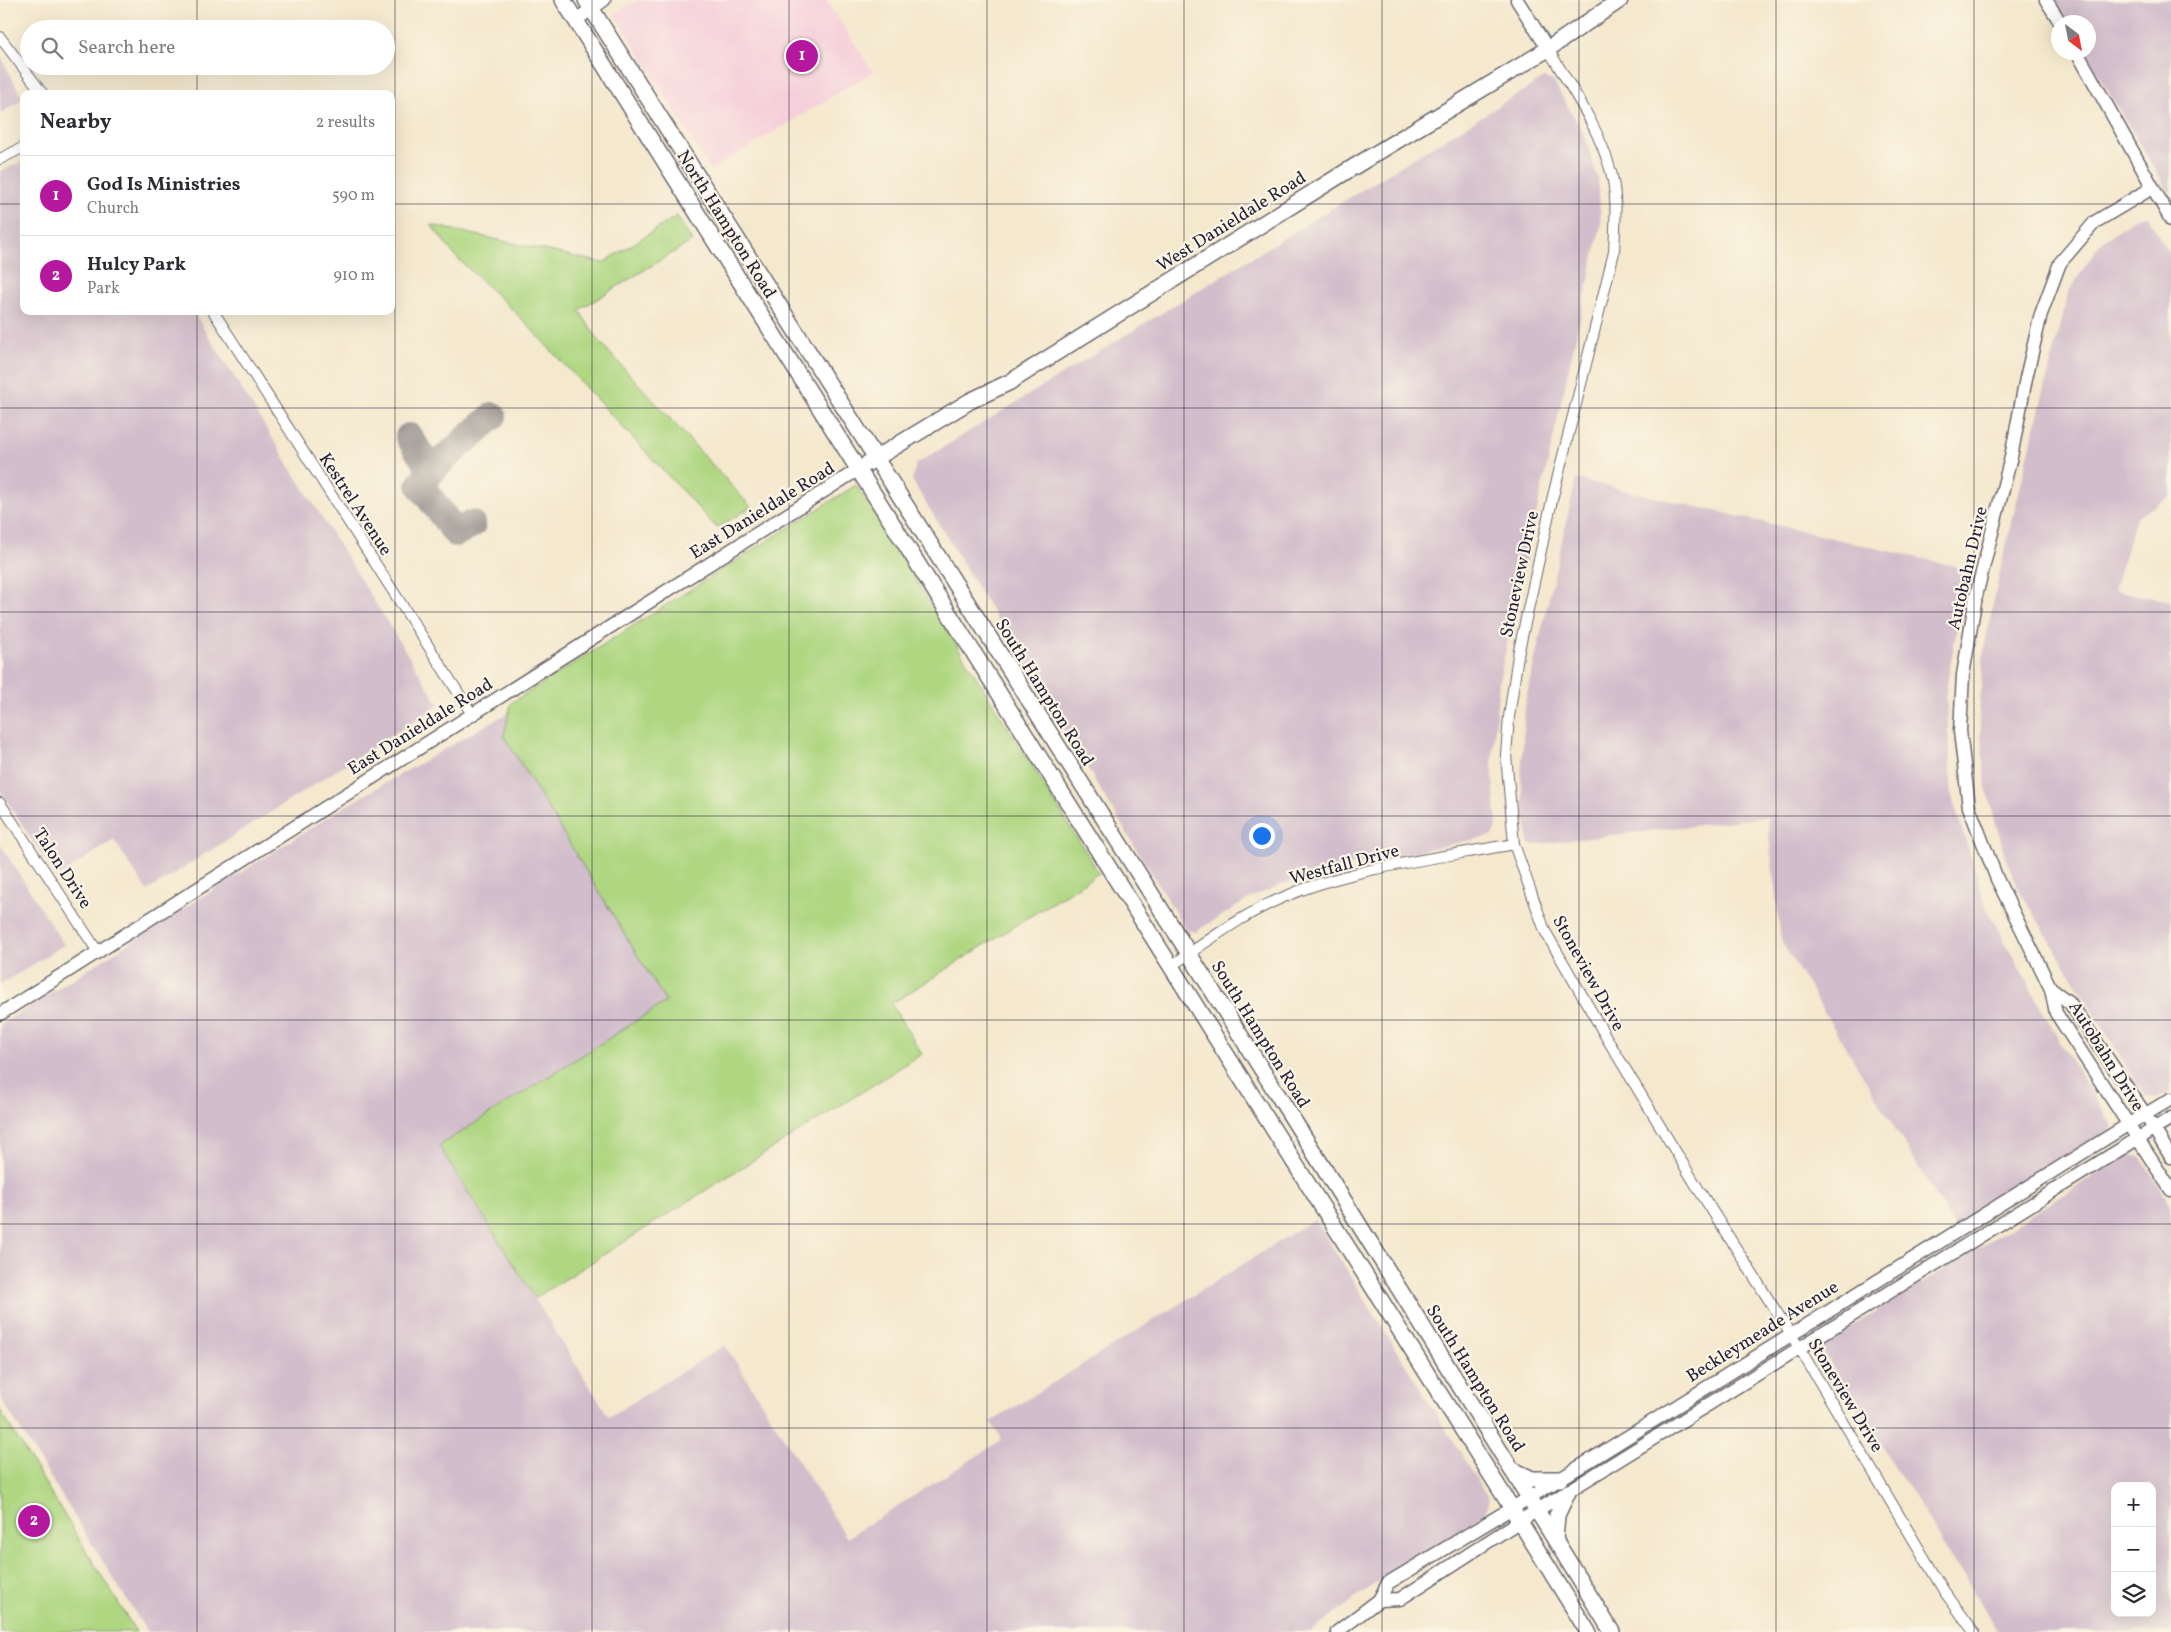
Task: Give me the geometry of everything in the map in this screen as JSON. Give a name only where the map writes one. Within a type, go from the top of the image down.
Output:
[{"type":"main road","name":"North Hampton Road","points":[[563,0],[859,469]]},
{"type":"main road","name":"West Danieldale Road","points":[[859,469],[970,401],[1018,377],[1347,171],[1548,49],[1620,0]]},
{"type":"main road","name":"North Hampton Road","points":[[589,4],[877,458]]},
{"type":"main road","points":[[649,136],[666,127]]},
{"type":"main road","points":[[734,270],[752,261]]},
{"type":"main road","name":"South Hampton Road","points":[[877,458],[1612,1632]]},
{"type":"main road","points":[[859,469],[1588,1632]]},
{"type":"main road","points":[[1018,722],[1035,711]]},
{"type":"main road","points":[[1511,1469],[1532,1480],[1560,1479]]},
{"type":"main road","points":[[1554,1539],[1557,1515],[1568,1492]]},
{"type":"street","points":[[576,20],[589,4],[604,0]]},
{"type":"street","points":[[1517,0],[1548,49]]},
{"type":"street","points":[[2046,0],[2056,15]]},
{"type":"street","points":[[0,37],[20,64]]},
{"type":"street","name":"Stoneview Drive","points":[[1548,49],[1590,119],[1600,141],[1611,172],[1616,220],[1614,252],[1552,500],[1518,655],[1509,717],[1506,755],[1514,844],[1545,931],[1609,1042],[1694,1182],[1800,1349],[1944,1591],[1974,1632]]},
{"type":"street","points":[[2081,60],[2171,220]]},
{"type":"street","points":[[29,75],[40,90]]},
{"type":"street","points":[[0,158],[20,149]]},
{"type":"street","name":"Autobahn Drive","points":[[2152,188],[2095,222],[2060,263],[2041,314],[2026,378],[2011,457],[1976,596],[1963,675],[1960,732],[1969,807],[1997,879],[2052,990],[2056,1013],[2171,1190]]},
{"type":"street","name":"Kestrel Avenue","points":[[217,315],[472,714]]},
{"type":"street","name":"East Danieldale Road","points":[[0,1014],[859,469]]},
{"type":"street","name":"Talon Drive","points":[[0,803],[98,952]]},
{"type":"street","name":"Westfall Drive","points":[[1171,966],[1242,918],[1284,897],[1334,880],[1420,861],[1514,844]]},
{"type":"street","name":"Autobahn Drive","points":[[2052,990],[2070,1003],[2145,1114],[2171,1157]]},
{"type":"street","name":"Beckleymeade Avenue","points":[[1337,1632],[1379,1600],[1388,1584],[1528,1496],[1560,1479],[2145,1114],[2171,1100]]},
{"type":"street","name":"Beckleymeade Avenue","points":[[1379,1600],[1400,1600],[1520,1521],[1538,1512],[2171,1118]]},
{"type":"street","points":[[1961,1228],[1970,1243]]},
{"type":"shaded area","points":[[638,0],[826,0],[873,72],[711,170],[615,14]]},
{"type":"shaded area","points":[[2054,0],[2171,0],[2171,196],[2089,60],[2096,60],[2096,15],[2063,15]]},
{"type":"shaded area","points":[[0,55],[20,93],[20,101],[0,114]]},
{"type":"shaded area","points":[[1544,78],[1553,81],[1584,134],[1598,179],[1601,225],[1499,680],[1492,764],[1497,827],[1491,836],[1309,874],[1254,896],[1195,932],[1186,930],[912,480],[916,464]]},
{"type":"shaded area","points":[[20,163],[20,315],[195,315],[439,705],[147,891],[114,840],[56,878],[0,790],[0,171]]},
{"type":"shaded area","points":[[2138,216],[2147,216],[2171,257],[2171,496],[2136,518],[2114,590],[2171,602],[2171,1092],[2156,1099],[2145,1097],[2020,891],[2006,860],[1986,787],[1979,715],[1984,648],[2001,566],[2068,293],[2100,243]]},
{"type":"shaded area","points":[[1576,479],[1967,569],[1946,691],[1952,797],[1987,909],[2060,1042],[2112,1125],[2108,1136],[1956,1229],[1781,941],[1767,817],[1529,845],[1521,781],[1525,703]]},
{"type":"shaded area","points":[[509,712],[504,736],[666,1002],[439,1146],[609,1417],[725,1345],[847,1538],[1002,1440],[991,1422],[1315,1219],[1489,1499],[1485,1515],[1372,1586],[1311,1632],[147,1632],[0,1397],[0,1025],[344,807]]},
{"type":"shaded area","points":[[0,844],[64,945],[0,985]]},
{"type":"shaded area","points":[[2129,1154],[2140,1156],[2171,1206],[2171,1632],[1999,1632],[1822,1351],[1824,1344]]},
{"type":"green space","points":[[677,216],[692,241],[579,310],[599,341],[751,507],[717,528],[518,315],[456,257],[431,225],[603,263]]},
{"type":"green space","points":[[856,485],[1099,873],[891,1004],[922,1054],[535,1298],[439,1146],[666,1002],[504,736],[511,703]]},
{"type":"green space","points":[[0,1410],[136,1632],[0,1632]]},
{"type":"taxiway","points":[[472,524],[456,533],[420,485],[437,465],[493,416]]},
{"type":"taxiway","points":[[409,437],[427,464],[437,465]]},
{"type":"place","name":"God Is Ministries","points":[[802,56]]},
{"type":"place","name":"Hulcy Park","points":[[34,1521]]}]
